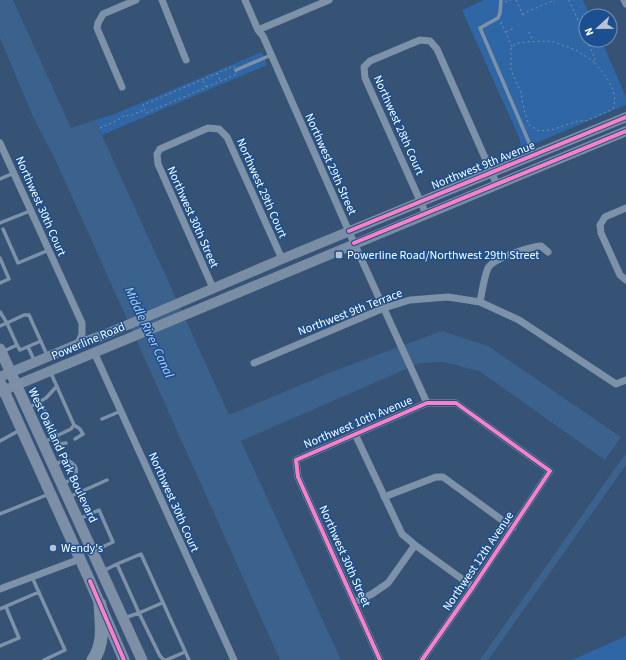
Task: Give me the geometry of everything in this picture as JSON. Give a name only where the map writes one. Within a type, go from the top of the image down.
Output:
[{"type":"highway","points":[[93,660],[98,652],[102,636],[100,604]]},
{"type":"main road","name":"Northwest 9th Avenue","points":[[180,302],[626,117]]},
{"type":"main road","points":[[610,138],[610,133],[616,128],[626,124]]},
{"type":"main road","name":"Northwest 9th Avenue","points":[[189,313],[626,131]]},
{"type":"main road","points":[[189,313],[209,297],[213,288]]},
{"type":"main road","name":"Powerline Road","points":[[0,377],[78,344],[104,335],[180,302]]},
{"type":"main road","name":"Powerline Road","points":[[1,388],[16,385],[189,313]]},
{"type":"main road","points":[[94,352],[98,342],[104,335]]},
{"type":"main road","name":"West Oakland Park Boulevard","points":[[1,350],[142,660]]},
{"type":"main road","points":[[1,388],[80,559],[124,660]]},
{"type":"main road","points":[[80,559],[91,562],[102,571]]},
{"type":"street","points":[[122,87],[97,28],[103,14],[136,0]]},
{"type":"street","points":[[162,0],[186,60]]},
{"type":"street","name":"Northwest 29th Street","points":[[245,0],[258,30],[263,36],[349,232],[418,380],[427,403]]},
{"type":"street","points":[[258,30],[329,0]]},
{"type":"street","points":[[624,0],[626,4]]},
{"type":"street","name":"Northwest 28th Court","points":[[426,214],[365,78],[364,67],[370,61],[420,40],[430,41],[437,49],[491,172]]},
{"type":"street","name":"Northwest 29th Court","points":[[157,154],[160,149],[208,128],[219,129],[226,137],[282,259]]},
{"type":"street","name":"Northwest 30th Court","points":[[0,143],[82,323],[82,334],[78,344]]},
{"type":"street","name":"Northwest 30th Street","points":[[157,154],[158,164],[213,288]]},
{"type":"street","points":[[491,172],[496,185]]},
{"type":"street","points":[[626,208],[605,217],[600,225],[601,233],[620,275],[626,280]]},
{"type":"street","points":[[480,302],[488,267],[498,260],[532,247],[541,246],[548,252]]},
{"type":"street","name":"Northwest 9th Terrace","points":[[254,363],[384,308],[410,300],[448,297],[480,302],[518,320],[616,384],[626,380]]},
{"type":"street","name":"Northwest 30th Court","points":[[94,352],[234,660]]},
{"type":"street","name":"Northwest 10th Avenue","points":[[296,460],[427,403],[456,403],[550,471]]},
{"type":"street","points":[[355,434],[402,534],[415,546],[473,587]]},
{"type":"street","name":"Northwest 30th Street","points":[[296,460],[298,477],[380,660]]},
{"type":"street","name":"Northwest 12th Avenue","points":[[422,660],[513,528],[550,471]]},
{"type":"street","points":[[384,497],[436,477],[443,477],[513,528]]},
{"type":"street","points":[[355,602],[372,594],[388,583],[415,546]]},
{"type":"street","points":[[0,590],[32,576],[80,559]]},
{"type":"lane","points":[[501,0],[498,18],[480,28],[534,154]]},
{"type":"lane","points":[[236,70],[271,55]]},
{"type":"lane","points":[[0,180],[14,173]]},
{"type":"lane","points":[[0,223],[31,210]]},
{"type":"lane","points":[[3,229],[18,263],[49,250]]},
{"type":"lane","points":[[0,258],[9,278],[0,283]]},
{"type":"lane","points":[[0,314],[8,323],[20,350],[40,341]]},
{"type":"lane","points":[[0,326],[24,315],[29,315],[47,357]]},
{"type":"lane","points":[[1,350],[17,345]]},
{"type":"lane","points":[[28,347],[35,362]]},
{"type":"lane","points":[[50,371],[74,425],[80,429],[83,434],[75,440]]},
{"type":"lane","points":[[27,408],[40,402],[57,386]]},
{"type":"lane","points":[[59,402],[63,400]]},
{"type":"lane","points":[[40,402],[45,408],[60,444],[66,443]]},
{"type":"lane","points":[[102,420],[121,411]]},
{"type":"lane","points":[[65,417],[70,415]]},
{"type":"lane","points":[[43,442],[71,429],[74,425]]},
{"type":"lane","points":[[0,441],[21,430]]},
{"type":"lane","points":[[53,464],[67,461],[72,462],[74,465],[76,472],[75,476],[73,479],[62,485]]},
{"type":"lane","points":[[68,498],[107,480]]},
{"type":"lane","points":[[0,514],[50,493]]},
{"type":"lane","points":[[78,520],[99,510],[113,542],[93,551]]},
{"type":"lane","points":[[102,571],[141,554],[189,660]]},
{"type":"lane","points":[[117,564],[160,656],[165,660],[185,652]]},
{"type":"lane","points":[[32,576],[65,650],[44,660]]},
{"type":"lane","points":[[0,609],[39,592]]},
{"type":"lane","points":[[123,618],[162,603]]},
{"type":"lane","points":[[0,646],[19,638],[6,606]]},
{"type":"path","points":[[516,0],[524,17]]},
{"type":"path","points":[[522,14],[555,0]]},
{"type":"path","points":[[569,0],[578,21]]},
{"type":"path","points":[[504,19],[501,22],[512,48],[511,70],[521,93],[526,118],[529,125],[539,131],[551,130],[578,121],[586,121],[612,109],[614,93],[608,79],[594,62],[576,50],[561,44],[546,41],[518,43],[512,48]]},
{"type":"path","points":[[505,33],[515,28]]},
{"type":"path","points":[[529,32],[533,42]]},
{"type":"path","points":[[590,48],[595,59],[594,62]]},
{"type":"path","points":[[234,66],[237,74],[146,113],[142,105],[217,73],[234,66]]},
{"type":"path","points":[[217,73],[221,81]]},
{"type":"path","points":[[202,79],[206,87]]},
{"type":"path","points":[[100,128],[114,121],[118,121],[125,115],[129,116],[144,109]]},
{"type":"shaded area","points":[[484,0],[583,0],[586,8],[578,8],[578,48],[605,48],[626,97],[626,105],[522,149],[519,137],[462,10]]},
{"type":"shaded area","points":[[262,52],[267,65],[102,135],[95,120],[112,115]]},
{"type":"shaded area","points":[[626,636],[626,660],[572,660]]},
{"type":"water","name":"Middle River Canal","points":[[0,0],[13,0],[71,128],[95,120],[229,415],[339,369],[442,331],[488,346],[621,437],[605,460],[479,371],[444,362],[420,363],[241,441],[341,660],[280,660],[55,159],[34,119],[0,38]]},
{"type":"waterway","points":[[484,660],[626,459]]},
{"type":"cycle path","points":[[349,231],[626,117]]},
{"type":"cycle path","points":[[354,243],[626,131]]},
{"type":"cycle path","points":[[380,660],[298,477],[296,460],[427,403],[456,403],[550,471],[473,587],[422,660]]},
{"type":"cycle path","points":[[90,581],[124,660]]},
{"type":"place","name":"Powerline Road/Northwest 29th Street","points":[[339,255]]},
{"type":"place","name":"Wendy's","points":[[53,548]]}]
